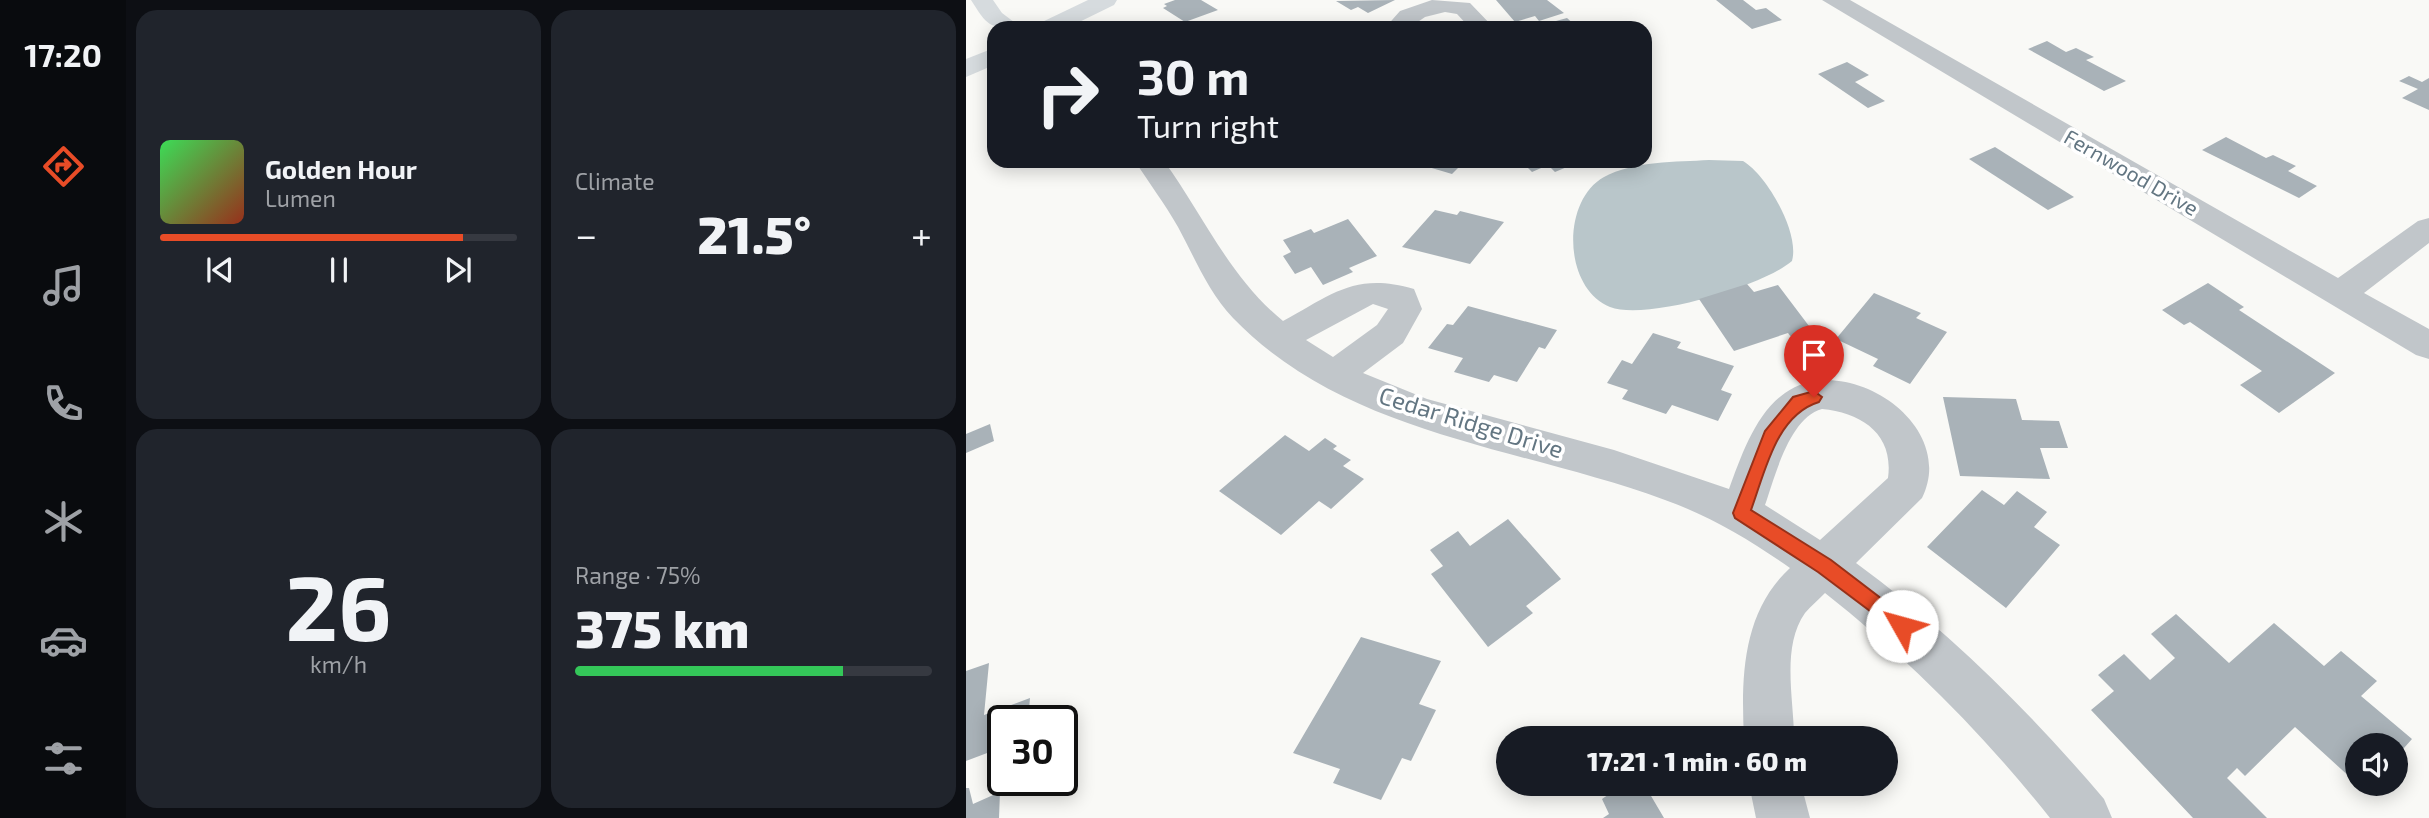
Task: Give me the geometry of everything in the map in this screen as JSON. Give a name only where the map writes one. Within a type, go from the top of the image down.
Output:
[{"type":"main road","points":[[982,0],[999,21]]},
{"type":"main road","points":[[1062,21],[1106,0]]},
{"type":"main road","points":[[966,69],[987,58]]},
{"type":"street","name":"Fernwood Drive","points":[[1833,0],[2429,346]]},
{"type":"street","points":[[1400,21],[1427,8],[1448,5],[1464,8],[1476,21]]},
{"type":"street","name":"Cedar Ridge Drive","points":[[1154,168],[1186,215],[1209,259],[1243,307],[1278,340],[1333,376],[1386,401],[1436,418],[1618,466],[1676,485],[1741,513]]},
{"type":"street","name":"Cedar Ridge Drive","points":[[1178,168],[1186,215]]},
{"type":"street","points":[[2339,294],[2429,228]]},
{"type":"street","points":[[1278,340],[1355,296],[1373,292],[1402,296],[1405,309],[1390,334],[1333,376]]},
{"type":"street","points":[[1769,726],[1767,665],[1774,631],[1788,599],[1825,566],[1907,485],[1912,461],[1900,432],[1864,403],[1828,393],[1799,401],[1770,435],[1741,513],[1825,566],[1902,626],[1984,701],[2085,818]]},
{"type":"street","points":[[1778,796],[1783,818]]},
{"type":"shaded area","points":[[1743,161],[1762,179],[1780,206],[1791,236],[1792,261],[1757,281],[1704,299],[1676,305],[1627,310],[1610,307],[1594,297],[1583,282],[1576,264],[1573,244],[1580,205],[1590,189],[1604,177],[1628,168],[1652,168],[1652,164]]},
{"type":"building","points":[[1175,0],[1201,0],[1218,10],[1183,21],[1163,8],[1167,6],[1164,4]]},
{"type":"building","points":[[1395,0],[1368,13],[1358,7],[1351,10],[1336,1]]},
{"type":"building","points":[[1496,0],[1547,0],[1564,13],[1539,21],[1535,16],[1514,21]]},
{"type":"building","points":[[1716,0],[1743,0],[1756,10],[1766,8],[1782,20],[1752,29]]},
{"type":"building","points":[[2047,41],[2066,52],[2076,48],[2094,57],[2086,60],[2126,81],[2104,91],[2028,49]]},
{"type":"building","points":[[1847,62],[1869,75],[1855,82],[1885,101],[1868,108],[1818,74]]},
{"type":"building","points":[[2409,76],[2422,82],[2429,78],[2429,110],[2402,98],[2418,89],[2399,81]]},
{"type":"building","points":[[2226,137],[2266,158],[2273,155],[2296,166],[2288,171],[2317,186],[2299,198],[2202,150]]},
{"type":"building","points":[[1995,147],[2074,197],[2048,210],[1969,159]]},
{"type":"building","points":[[1432,168],[1458,168],[1452,174]]},
{"type":"building","points":[[1435,210],[1457,215],[1460,211],[1504,222],[1470,264],[1402,247]]},
{"type":"building","points":[[1348,219],[1377,256],[1349,268],[1353,272],[1323,285],[1311,267],[1295,274],[1283,256],[1291,252],[1283,240],[1311,229],[1314,233]]},
{"type":"building","points":[[2208,283],[2244,307],[2239,310],[2335,373],[2279,413],[2240,385],[2262,371],[2190,322],[2184,325],[2162,310]]},
{"type":"building","points":[[1747,284],[1754,292],[1778,285],[1812,330],[1791,337],[1788,333],[1734,351],[1699,299]]},
{"type":"building","points":[[1874,293],[1921,313],[1916,318],[1947,332],[1910,384],[1873,366],[1878,359],[1836,339]]},
{"type":"building","points":[[1468,306],[1557,330],[1545,349],[1539,347],[1517,382],[1494,375],[1489,382],[1454,372],[1463,358],[1428,348],[1447,324],[1453,325]]},
{"type":"building","points":[[1653,333],[1681,342],[1677,348],[1734,366],[1721,390],[1732,394],[1718,421],[1672,405],[1666,414],[1622,399],[1628,390],[1607,383],[1622,360],[1632,364]]},
{"type":"building","points":[[1943,397],[2016,399],[2022,420],[2059,421],[2068,448],[2040,448],[2050,479],[1960,476]]},
{"type":"building","points":[[990,424],[994,441],[966,453],[966,434]]},
{"type":"building","points":[[1285,435],[1309,451],[1325,438],[1337,446],[1333,449],[1351,460],[1343,466],[1364,479],[1331,509],[1319,501],[1281,535],[1219,491]]},
{"type":"building","points":[[1982,490],[2004,505],[2017,491],[2047,512],[2034,527],[2060,545],[2006,608],[1927,547]]},
{"type":"building","points":[[1508,519],[1561,579],[1526,606],[1533,613],[1488,647],[1431,574],[1443,566],[1430,550],[1458,531],[1470,546]]},
{"type":"building","points":[[2176,614],[2229,663],[2274,623],[2324,666],[2341,651],[2377,681],[2361,696],[2405,733],[2345,733],[2345,773],[2295,727],[2245,776],[2237,768],[2227,778],[2267,818],[2193,818],[2091,710],[2114,691],[2098,675],[2124,654],[2150,680],[2175,658],[2151,634]]},
{"type":"building","points":[[1361,637],[1441,661],[1419,704],[1436,710],[1411,761],[1402,758],[1381,800],[1333,783],[1340,769],[1293,753]]},
{"type":"building","points":[[989,663],[984,715],[987,714],[987,753],[966,761],[966,671]]},
{"type":"building","points":[[1030,698],[1029,705],[1011,705]]},
{"type":"building","points":[[966,788],[969,788],[973,804],[991,796],[1000,796],[999,818],[966,818]]},
{"type":"building","points":[[1606,796],[1651,796],[1664,818],[1603,818],[1609,814],[1602,799]]},
{"type":"route","points":[[1814,397],[1799,401],[1770,435],[1741,513],[1825,566],[1902,626]]}]
